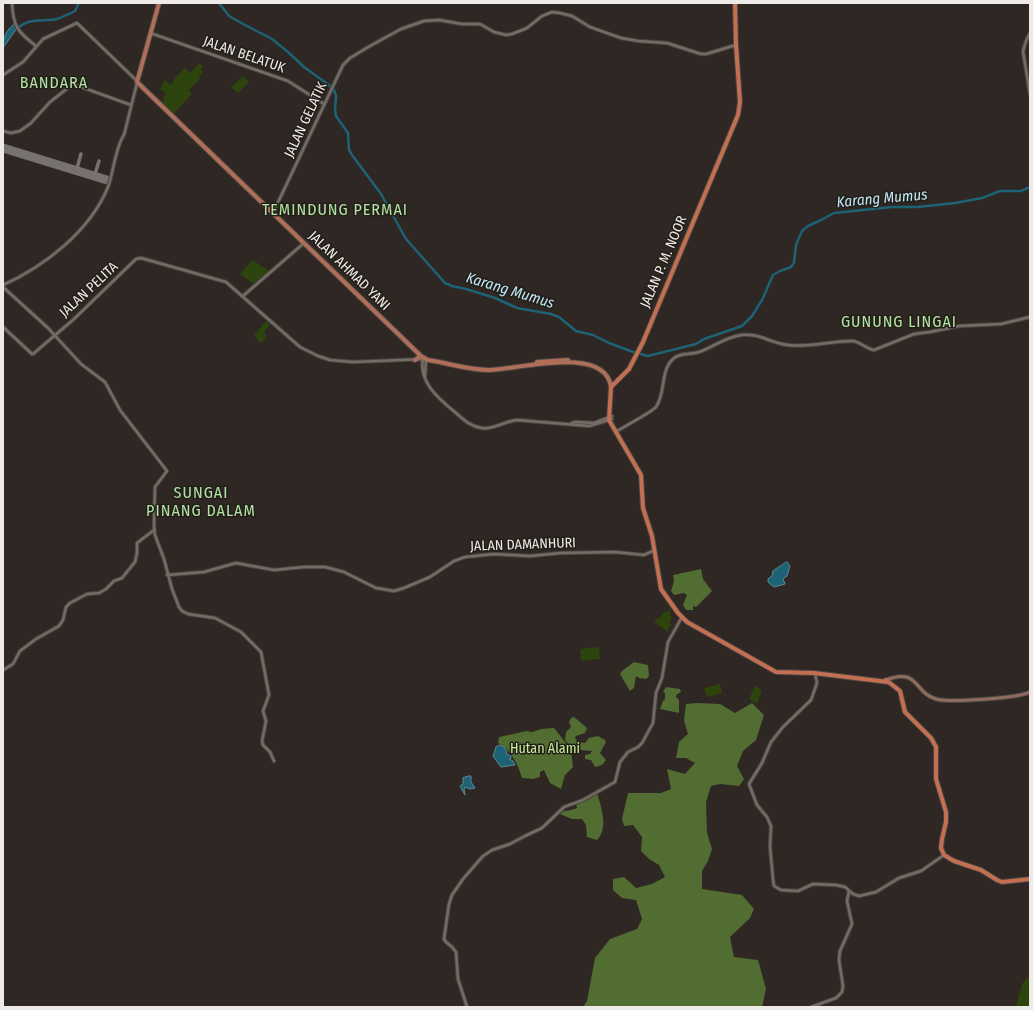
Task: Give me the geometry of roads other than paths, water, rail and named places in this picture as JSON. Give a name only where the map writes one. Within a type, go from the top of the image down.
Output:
[{"type":"highway","name":"JALAN P. M. NOOR","points":[[612,386],[629,368],[637,353],[739,109],[735,3]]},
{"type":"highway","points":[[612,386],[612,422],[642,473],[644,506]]},
{"type":"highway","points":[[611,418],[641,475],[644,506],[653,534],[663,588],[683,617],[691,625],[723,641],[774,671],[780,673],[814,672]]},
{"type":"highway","points":[[683,617],[764,665],[777,671],[814,672],[888,682],[901,693],[906,712],[931,738],[936,747],[936,778],[946,812],[946,822],[941,848],[944,855],[954,861],[981,870],[1001,882],[1030,879]]},
{"type":"highway","points":[[888,682],[893,678]]},
{"type":"main road","points":[[138,82],[139,74],[153,34],[160,3]]},
{"type":"main road","points":[[138,82],[160,3]]},
{"type":"main road","points":[[133,77],[139,74]]},
{"type":"main road","name":"JALAN AHMAD YANI","points":[[138,82],[423,357]]},
{"type":"main road","points":[[415,360],[419,357],[423,357],[473,368],[494,369],[546,360],[582,360],[598,366],[608,374],[612,386]]},
{"type":"main road","points":[[888,682],[893,678],[908,677],[928,695],[934,699],[940,700],[962,701],[995,699],[1030,692]]},
{"type":"street","points":[[12,3],[13,18],[19,31],[36,46]]},
{"type":"street","name":"JALAN GELATIK","points":[[273,213],[292,176],[335,80],[346,62],[361,50],[405,27],[429,20],[438,20],[462,24],[480,24],[494,32],[506,35],[526,28],[549,13],[560,12],[572,16],[590,27],[621,38],[638,42],[667,43],[706,54],[736,45]]},
{"type":"street","points":[[3,75],[22,63],[36,46],[50,35],[77,23],[138,82],[124,135],[107,188],[97,208],[86,224],[57,252],[40,266],[3,286],[56,335],[76,359],[105,382],[120,410],[167,471],[155,487],[154,530],[178,604],[182,611],[188,614],[215,618],[241,632],[261,652],[269,693],[264,711],[266,721],[262,741],[263,745],[270,752],[274,762]]},
{"type":"street","points":[[1030,33],[1023,51],[1030,94]]},
{"type":"street","name":"JALAN BELATUK","points":[[153,34],[288,81],[324,104]]},
{"type":"street","points":[[3,131],[11,133],[20,131],[31,123],[50,102],[73,84],[131,105]]},
{"type":"street","points":[[305,244],[243,296],[300,347],[318,356],[330,360],[349,362],[415,360]]},
{"type":"street","name":"JALAN PELITA","points":[[3,327],[32,354],[56,335],[136,259],[142,258],[226,282],[243,296]]},
{"type":"street","points":[[617,431],[656,407],[663,389],[666,370],[670,362],[679,355],[698,352],[721,340],[740,335],[754,335],[789,345],[853,341],[874,350],[914,334],[959,326],[1001,324],[1030,317]]},
{"type":"street","points":[[423,357],[425,376],[428,385],[439,400],[467,422],[483,429],[506,421],[517,420],[571,424],[576,422],[586,425],[611,418]]},
{"type":"street","points":[[3,670],[12,665],[20,651],[57,628],[62,622],[66,607],[70,603],[87,594],[99,593],[106,589],[114,581],[122,578],[135,562],[138,553],[137,543],[154,530]]},
{"type":"street","name":"JALAN DAMANHURI","points":[[168,575],[204,572],[236,563],[274,570],[304,567],[325,567],[344,572],[376,588],[394,591],[430,577],[454,561],[465,557],[494,554],[530,556],[615,552],[642,555],[655,550]]},
{"type":"street","points":[[467,1007],[457,976],[456,952],[444,939],[448,904],[452,894],[486,853],[510,844],[542,828],[564,807],[583,800],[616,782],[620,762],[628,752],[640,746],[653,723],[656,694],[662,678],[668,642],[683,617]]},
{"type":"street","points":[[814,672],[817,683],[811,700],[783,727],[771,742],[762,763],[749,785],[759,809],[767,817],[771,826],[770,847],[772,879],[774,886],[780,890],[798,891],[813,884],[836,885],[845,887],[858,896],[876,892],[899,878],[922,870],[944,855]]},
{"type":"street","points":[[811,1007],[836,998],[842,992],[843,986],[840,952],[852,924],[847,901],[849,891]]},
{"type":"water","points":[[14,24],[17,28],[3,48],[6,34]]},
{"type":"water","points":[[787,562],[790,566],[787,576],[783,579],[785,584],[774,587],[768,582],[768,579],[772,576],[773,571]]},
{"type":"water","points":[[500,745],[504,747],[507,752],[506,754],[511,756],[509,759],[513,761],[515,765],[501,767],[493,756],[496,747]]},
{"type":"water","points":[[471,776],[471,782],[475,788],[470,789],[465,787],[465,795],[460,786],[463,784],[463,778]]},
{"type":"waterway","name":"Karang Mumus","points":[[17,29],[21,25],[31,21],[52,20],[62,17],[75,11],[79,3]]},
{"type":"waterway","name":"Karang Mumus","points":[[219,3],[229,16],[272,39],[304,67],[334,90],[336,96],[336,116],[348,133],[349,150],[381,194],[406,239],[445,283],[495,298],[517,308],[551,314],[559,317],[576,331],[593,335],[609,343],[648,356],[696,344],[704,339],[742,326],[752,316],[762,300],[773,275],[791,267],[794,263],[796,245],[802,231],[808,226],[834,213],[892,207],[918,207],[955,203],[982,198],[1000,191],[1021,191],[1030,187]]},
{"type":"district","name":"BANDARA","points":[[54,84]]},
{"type":"district","name":"TEMINDUNG PERMAI","points":[[335,211]]},
{"type":"district","name":"GUNUNG LINGAI","points":[[899,323]]},
{"type":"district","name":"SUNGAI PINANG DALAM","points":[[201,503]]},
{"type":"park label","name":"Hutan Alami","points":[[545,749]]}]
